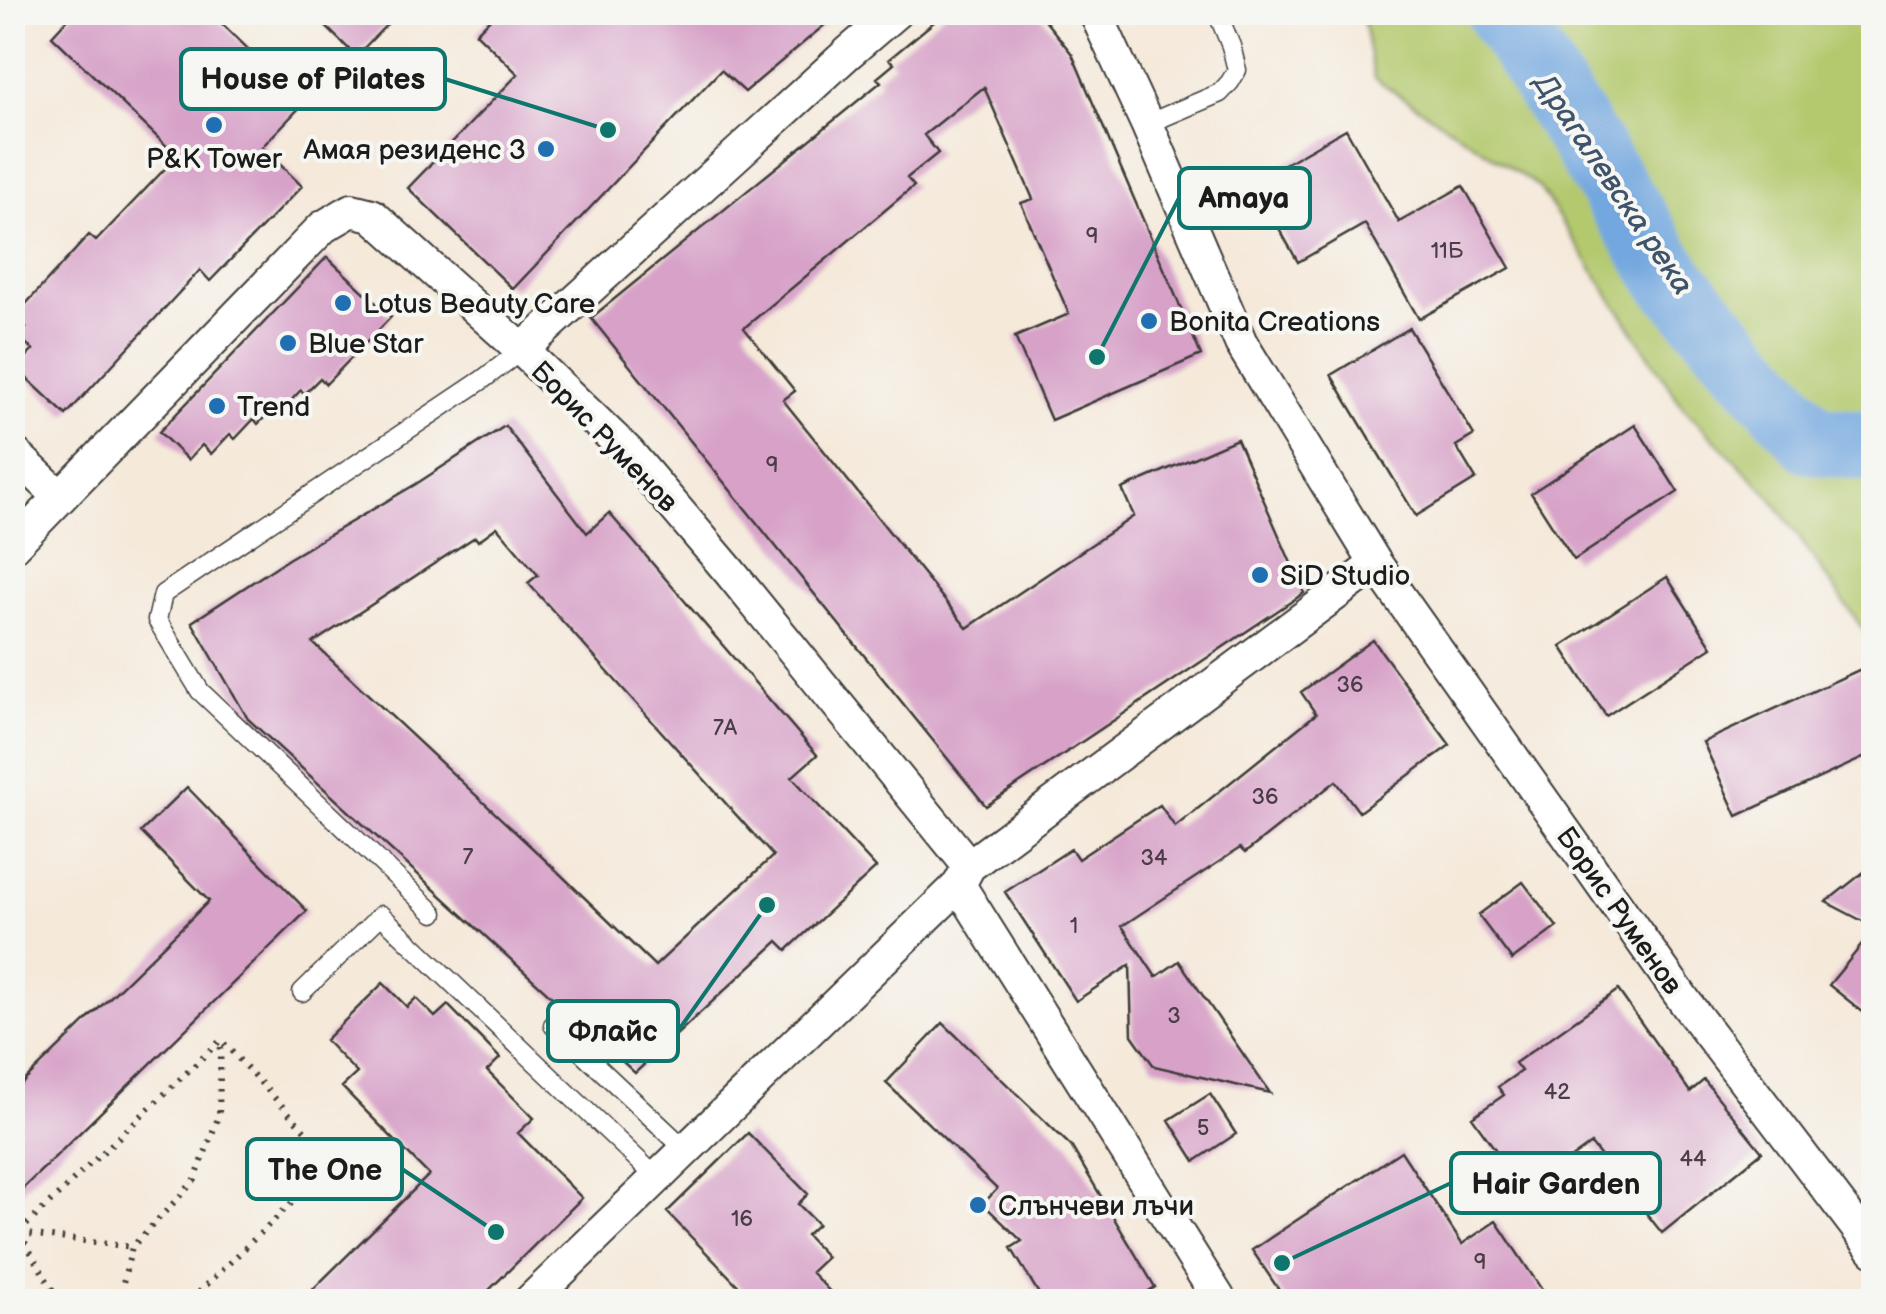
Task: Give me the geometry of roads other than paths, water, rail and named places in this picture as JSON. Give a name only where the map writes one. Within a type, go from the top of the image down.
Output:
[{"type":"street","name":"Борис Руменов","points":[[896,12],[522,350],[628,452],[729,572],[964,875],[1221,1302]]},
{"type":"street","name":"Борис Руменов","points":[[1095,12],[1148,124],[1241,343],[1376,564],[1688,1006],[1874,1250]]},
{"type":"street","points":[[12,547],[323,226],[352,210],[372,215],[522,350]]},
{"type":"street","points":[[12,451],[59,496]]},
{"type":"street","points":[[529,1302],[964,875],[1376,564]]},
{"type":"lane","points":[[1148,124],[1220,93],[1230,82],[1237,70],[1217,12]]},
{"type":"lane","points":[[434,914],[200,691],[157,620],[162,594],[522,350]]},
{"type":"lane","points":[[302,992],[381,915],[657,1178]]},
{"type":"lane","points":[[553,1026],[686,1150]]},
{"type":"waterway","name":"Драгалевска река","points":[[1501,12],[1673,281],[1812,439],[1874,447]]},
{"type":"place","name":"P&K Tower","points":[[214,125]]},
{"type":"place","name":"House of Pilates","points":[[608,130]]},
{"type":"place","name":"Амая резиденс 3","points":[[546,149]]},
{"type":"place","name":"Lotus Beauty Care","points":[[343,303]]},
{"type":"place","name":"Bonita Creations","points":[[1149,321]]},
{"type":"place","name":"Blue Star","points":[[288,343]]},
{"type":"place","name":"Amaya","points":[[1097,357]]},
{"type":"place","name":"Trend","points":[[217,406]]},
{"type":"place","name":"SiD Studio","points":[[1260,575]]},
{"type":"place","name":"Флайс","points":[[767,905]]},
{"type":"place","name":"Слънчеви лъчи","points":[[978,1205]]},
{"type":"place","name":"The One","points":[[496,1232]]},
{"type":"place","name":"Hair Garden","points":[[1282,1263]]}]
